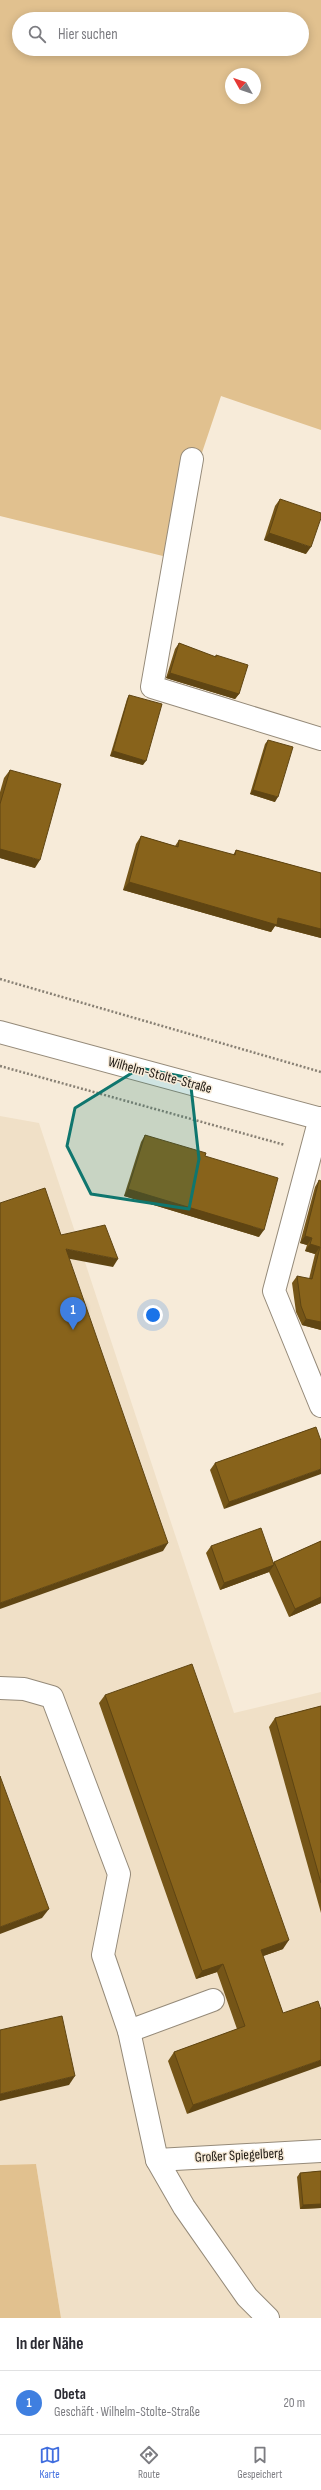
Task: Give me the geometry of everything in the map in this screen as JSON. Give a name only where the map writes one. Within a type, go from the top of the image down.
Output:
[{"type":"street","points":[[192,459],[152,687],[321,739]]},
{"type":"street","name":"Wilhelm-Stolte-Straße","points":[[0,1032],[321,1118]]},
{"type":"street","points":[[321,1118],[274,1291],[321,1406]]},
{"type":"street","points":[[0,1688],[24,1689],[52,1697],[119,1874],[103,1955],[129,2031],[157,2160],[184,2207],[247,2297],[268,2318]]},
{"type":"street","points":[[129,2031],[213,2000]]},
{"type":"street","name":"Großer Spiegelberg","points":[[157,2160],[321,2151]]},
{"type":"path","points":[[0,979],[321,1072]]},
{"type":"path","points":[[0,1066],[312,1152]]},
{"type":"highlighted area","points":[[140,1068],[190,1078],[199,1159],[189,1209],[91,1194],[67,1146],[75,1108]]},
{"type":"shaded area","points":[[0,0],[321,0],[321,430],[221,396],[167,557],[0,516]]},
{"type":"shaded area","points":[[0,1116],[39,1123],[234,1713],[321,1692],[321,2318],[61,2318],[36,2164],[0,2165]]},
{"type":"shaded area","points":[[36,2164],[61,2318],[0,2318],[0,2165]]},
{"type":"building","points":[[280,499],[321,513],[321,518],[311,547],[269,533]]},
{"type":"building","points":[[179,643],[216,657],[216,655],[248,665],[239,694],[170,673]]},
{"type":"building","points":[[129,695],[162,704],[146,761],[113,751]]},
{"type":"building","points":[[268,740],[293,747],[278,797],[253,790]]},
{"type":"building","points":[[10,770],[61,784],[40,860],[0,849],[0,804]]},
{"type":"building","points":[[141,836],[178,847],[179,840],[235,855],[236,850],[321,873],[321,929],[278,918],[277,925],[129,882]]},
{"type":"building","points":[[145,1135],[206,1153],[205,1156],[278,1178],[264,1230],[128,1189]]},
{"type":"building","points":[[319,1180],[321,1181],[321,1322],[306,1319],[301,1306],[297,1276],[312,1279],[320,1247],[310,1244],[312,1238],[305,1236]]},
{"type":"building","points":[[45,1188],[61,1235],[105,1225],[118,1259],[66,1249],[168,1543],[0,1603],[0,1203]]},
{"type":"building","points":[[316,1427],[321,1441],[321,1469],[229,1502],[215,1463]]},
{"type":"building","points":[[261,1528],[274,1565],[224,1583],[211,1546]]},
{"type":"building","points":[[321,1541],[321,1597],[295,1609],[274,1562]]},
{"type":"building","points":[[192,1664],[289,1940],[261,1950],[283,2013],[318,2001],[321,2010],[321,2060],[193,2105],[174,2052],[245,2026],[223,1964],[202,1971],[105,1695]]},
{"type":"building","points":[[321,1706],[321,1883],[275,1718]]},
{"type":"building","points":[[0,1776],[49,1909],[0,1927]]},
{"type":"building","points":[[62,2016],[75,2076],[0,2094],[0,2030]]},
{"type":"building","points":[[321,2171],[321,2204],[303,2205],[300,2173]]},
{"type":"place","name":"Obeta","points":[[73,1330]]}]
